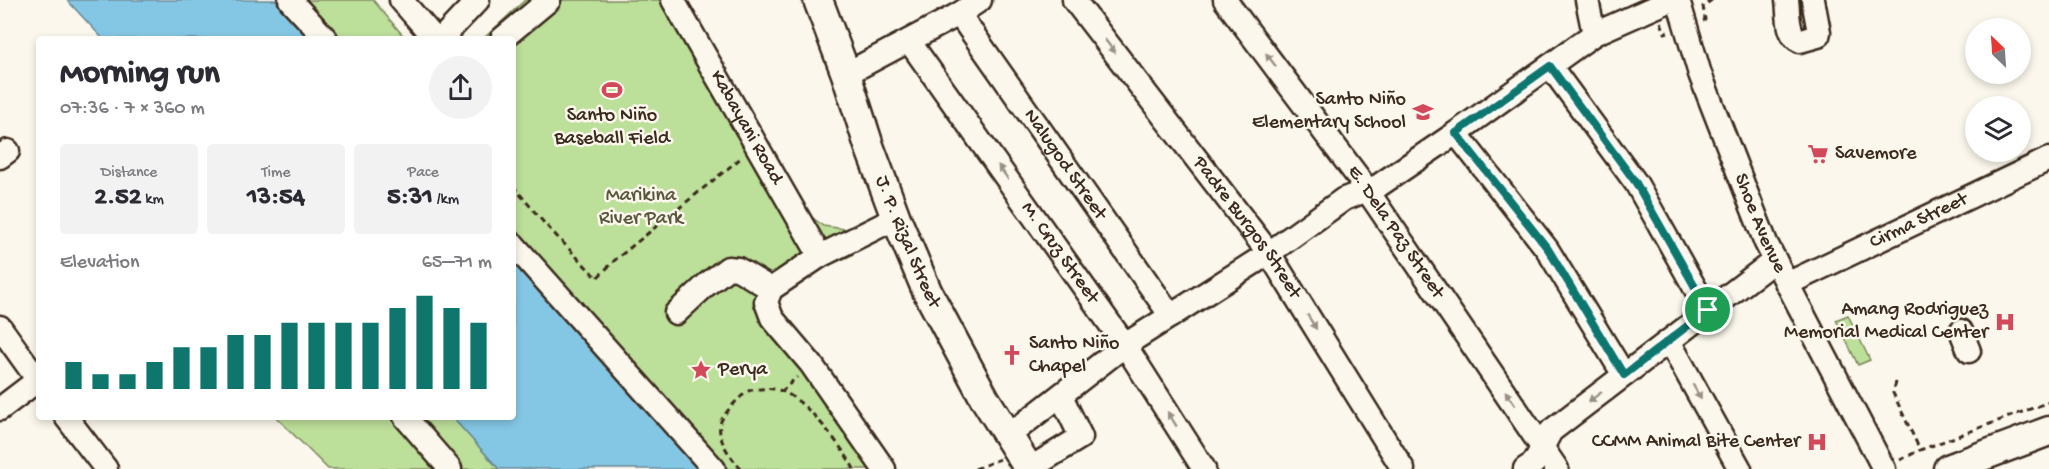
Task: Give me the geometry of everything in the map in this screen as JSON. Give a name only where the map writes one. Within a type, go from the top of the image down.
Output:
[{"type":"main road","name":"J. P. Rizal Street","points":[[818,0],[846,74],[869,146],[927,291],[1008,436],[1029,469]]},
{"type":"main road","points":[[1948,469],[2049,431]]},
{"type":"street","points":[[290,0],[323,36]]},
{"type":"street","points":[[444,36],[478,0]]},
{"type":"street","points":[[506,36],[549,0]]},
{"type":"street","name":"Kabayani Road","points":[[673,0],[820,256]]},
{"type":"street","points":[[846,74],[959,14],[980,0]]},
{"type":"street","name":"Padre Burgos Street","points":[[1074,0],[1269,253],[1403,469]]},
{"type":"street","name":"E. Dela Paz Street","points":[[1225,0],[1368,191],[1557,469]]},
{"type":"street","points":[[1587,0],[1594,34]]},
{"type":"street","points":[[1008,436],[1125,345],[1269,253],[1344,199],[1368,191],[1456,133],[1594,34],[1671,0]]},
{"type":"street","name":"Shoe Avenue","points":[[1678,0],[1700,74],[1734,164],[1775,260],[1884,469]]},
{"type":"street","points":[[1787,0],[1791,32],[1794,38],[1800,41],[1818,36],[1813,0]]},
{"type":"street","points":[[413,5],[433,36]]},
{"type":"street","name":"Nalugod Street","points":[[959,14],[1171,316]]},
{"type":"street","name":"M. Cruz Street","points":[[909,41],[1125,345],[1204,469]]},
{"type":"street","points":[[1550,66],[1636,183],[1708,310]]},
{"type":"street","points":[[1456,133],[1548,249],[1624,375]]},
{"type":"street","name":"Cirma Street","points":[[1787,284],[2049,159]]},
{"type":"street","points":[[884,469],[811,364],[772,318],[766,302],[771,289],[820,256],[896,218]]},
{"type":"street","points":[[516,247],[714,469]]},
{"type":"street","points":[[1525,469],[1534,463],[1551,431],[1624,375],[1678,350],[1708,310],[1775,260]]},
{"type":"street","points":[[676,313],[728,268],[738,269],[771,289]]},
{"type":"street","points":[[0,327],[36,376]]},
{"type":"street","points":[[1960,331],[1969,351]]},
{"type":"street","points":[[1678,350],[1740,469]]},
{"type":"street","points":[[0,409],[36,382]]},
{"type":"street","points":[[1029,469],[1081,437],[1061,396]]},
{"type":"street","points":[[68,420],[106,469]]},
{"type":"street","points":[[408,420],[450,469]]},
{"type":"path","points":[[516,190],[545,224],[597,278],[615,260],[757,145]]},
{"type":"path","points":[[1896,382],[1893,393],[1920,450]]},
{"type":"path","points":[[741,469],[722,442],[720,424],[730,407],[749,390],[776,389],[807,407],[846,453],[854,469]]},
{"type":"path","points":[[1884,469],[1920,450],[2049,402]]},
{"type":"green space","points":[[277,0],[373,0],[403,36],[309,36]]},
{"type":"green space","name":"Marikina River Park","points":[[525,0],[685,0],[771,184],[823,226],[852,230],[853,255],[810,273],[770,300],[825,397],[870,469],[700,469],[516,259],[516,36],[486,36]]},
{"type":"green space","points":[[1848,315],[1870,360],[1858,365],[1836,320]]},
{"type":"green space","points":[[279,420],[455,420],[499,469],[328,469]]},
{"type":"water","points":[[67,0],[277,0],[309,36],[100,36]]},
{"type":"water","points":[[516,259],[700,469],[499,469],[455,420],[516,420]]},
{"type":"place","name":"Santo Niño Baseball Field","points":[[612,90]]},
{"type":"place","name":"Santo Niño Elementary School","points":[[1423,112]]},
{"type":"place","name":"Savemore","points":[[1818,154]]},
{"type":"place","name":"Amang Rodriguez Memorial Medical Center","points":[[2005,322]]},
{"type":"place","name":"Santo Niño Chapel","points":[[1012,355]]},
{"type":"place","name":"Perya","points":[[701,370]]},
{"type":"place","name":"CCMM Animal Bite Center","points":[[1817,442]]},
{"type":"route","points":[[1550,66],[1636,183],[1708,310],[1624,375],[1548,249],[1456,133],[1550,66]]}]
